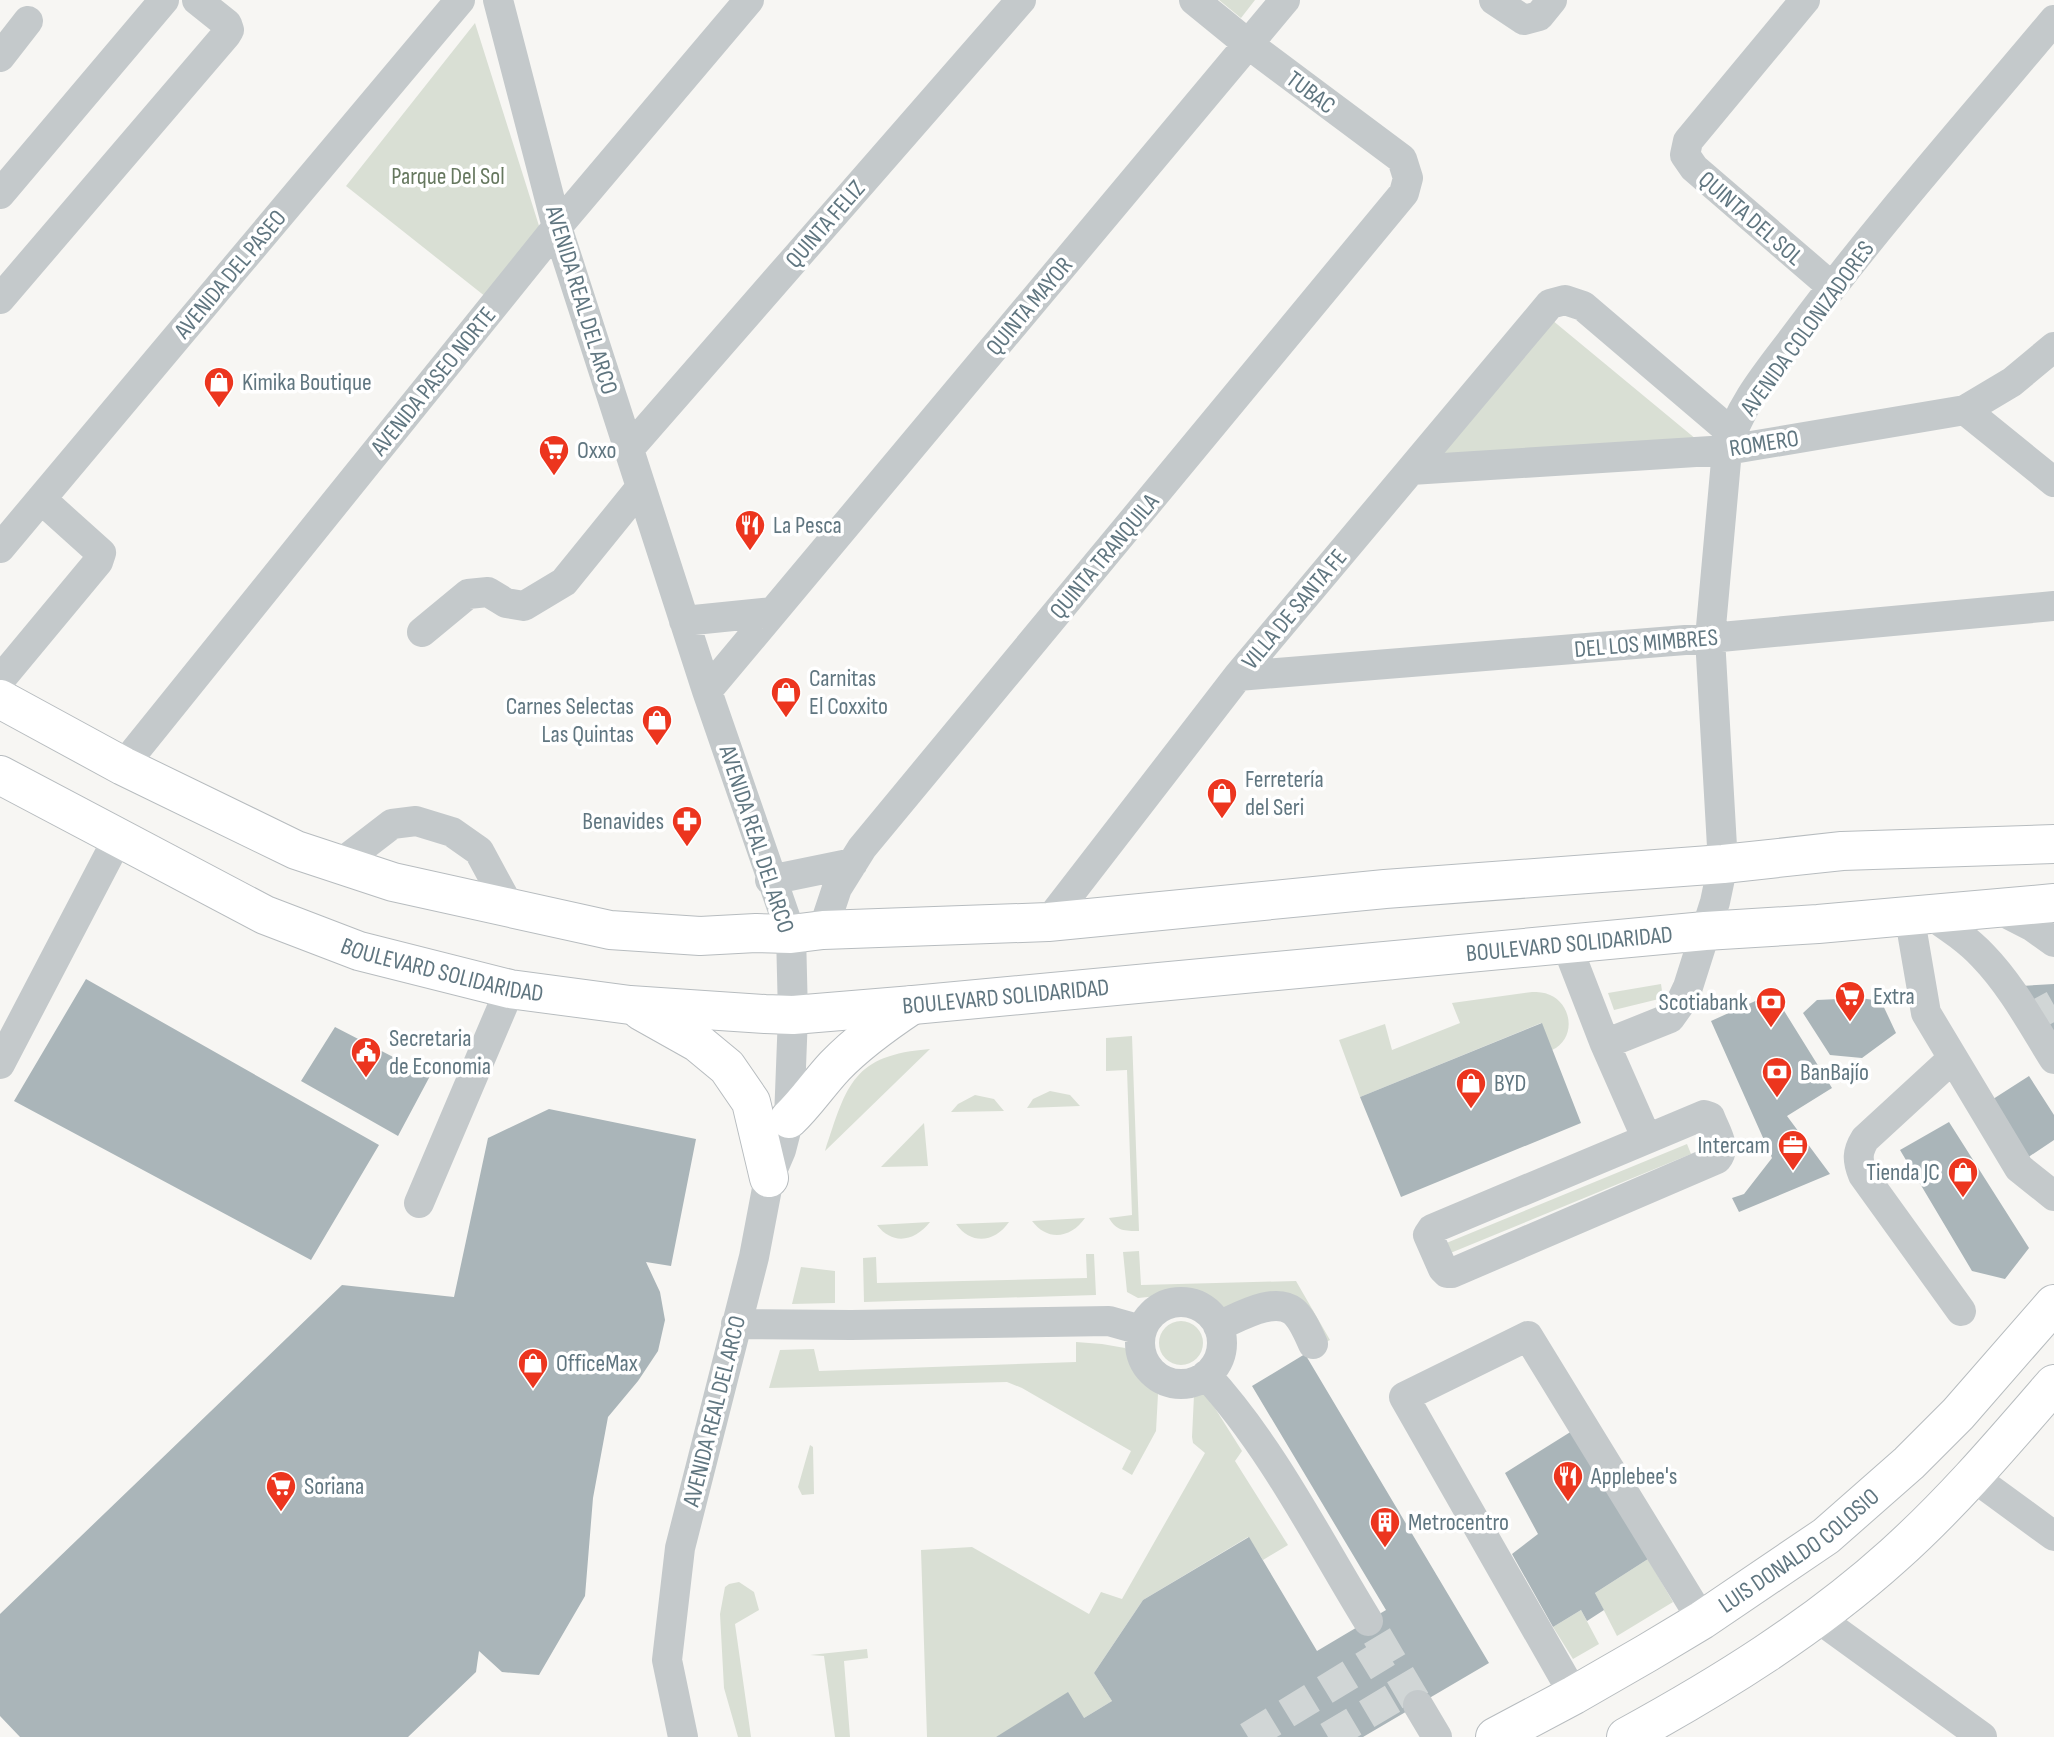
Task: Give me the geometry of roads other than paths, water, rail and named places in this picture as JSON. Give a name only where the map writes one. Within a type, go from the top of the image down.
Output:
[{"type":"main road","points":[[0,699],[123,766],[296,850],[393,882],[610,930],[700,936],[1048,922],[1385,889],[1723,864],[1842,851],[2054,844]]},
{"type":"main road","name":"BOULEVARD SOLIDARIDAD","points":[[0,775],[265,915],[359,951],[510,989],[630,1005],[793,1015],[1567,946],[1704,931],[1818,924],[2054,903]]},
{"type":"main road","points":[[630,1005],[698,1043],[727,1067],[751,1102],[769,1178]]},
{"type":"main road","points":[[789,1119],[835,1066],[877,1028],[913,1005]]},
{"type":"main road","name":"LUIS DONALDO COLOSIO","points":[[1494,1737],[1574,1695],[1702,1619],[1826,1536],[1958,1414],[2054,1304]]},
{"type":"main road","points":[[1626,1737],[1702,1695],[1818,1618],[1894,1555],[1972,1476],[2054,1384]]},
{"type":"street","points":[[0,194],[164,0]]},
{"type":"street","points":[[5,283],[226,35],[229,30],[227,24],[198,0]]},
{"type":"street","name":"AVENIDA DEL PASEO","points":[[0,548],[460,0]]},
{"type":"street","name":"AVENIDA REAL DEL ARCO","points":[[498,0],[557,227],[707,691],[771,880],[807,932],[793,1015],[789,1119],[781,1150],[769,1178],[754,1257],[678,1560],[667,1660],[683,1737]]},
{"type":"street","name":"AVENIDA PASEO NORTE","points":[[123,766],[557,227],[749,0]]},
{"type":"street","name":"QUINTA FELIZ","points":[[629,449],[1021,0]]},
{"type":"street","name":"TUBAC","points":[[1195,0],[1248,44],[1402,159],[1408,178],[1404,194]]},
{"type":"street","name":"QUINTA MAYOR","points":[[707,691],[1285,0]]},
{"type":"street","points":[[1494,0],[1524,20],[1539,16],[1552,0]]},
{"type":"street","name":"QUINTA DEL SOL","points":[[1805,0],[1688,141],[1685,155],[1694,168],[1832,287]]},
{"type":"street","name":"AVENIDA COLONIZADORES","points":[[1605,1044],[1670,1018],[1680,1004],[1715,902],[1723,864],[1710,638],[1730,442],[1750,398],[1832,287],[2054,20]]},
{"type":"street","points":[[0,57],[28,21]]},
{"type":"street","name":"QUINTA TRANQUILA","points":[[807,932],[871,838],[1404,194]]},
{"type":"street","name":"VILLA DE SANTA FE","points":[[1048,922],[1238,676],[1550,304],[1565,300],[1583,306],[1730,442]]},
{"type":"street","name":"ROMERO","points":[[1411,470],[1730,442],[1965,410],[2012,383],[2054,347]]},
{"type":"street","points":[[1965,410],[2054,482]]},
{"type":"street","points":[[422,632],[468,594],[488,592],[506,603],[524,606],[564,582],[641,487]]},
{"type":"street","points":[[0,680],[98,562],[101,553],[41,499]]},
{"type":"street","name":"DEL LOS MIMBRES","points":[[1238,676],[1710,638],[2054,606]]},
{"type":"street","points":[[684,621],[773,612]]},
{"type":"street","points":[[340,864],[392,824],[416,821],[452,832],[479,851],[511,910]]},
{"type":"street","points":[[2,1056],[118,838]]},
{"type":"street","points":[[771,880],[853,863]]},
{"type":"street","points":[[1994,907],[2033,927],[2054,942]]},
{"type":"street","points":[[2045,1040],[1983,956],[1954,930],[1918,914],[1926,1013],[2018,1168],[2054,1196]]},
{"type":"street","points":[[1567,946],[1605,1044],[1646,1137]]},
{"type":"street","points":[[419,1203],[510,989]]},
{"type":"street","points":[[1952,1059],[1865,1139],[1858,1150],[1858,1163],[1863,1175],[1961,1311]]},
{"type":"street","points":[[1704,1115],[1710,1117],[1722,1147],[1721,1154],[1717,1159],[1452,1273],[1443,1269],[1428,1235],[1432,1229],[1646,1137],[1704,1115]]},
{"type":"street","points":[[1178,1302],[1192,1304],[1205,1310],[1218,1326],[1222,1340],[1220,1357],[1206,1375],[1188,1384],[1174,1384],[1160,1379],[1149,1370],[1142,1357],[1141,1330],[1151,1315],[1164,1305],[1178,1302]]},
{"type":"street","points":[[1218,1326],[1261,1309],[1284,1306],[1294,1311],[1313,1344]]},
{"type":"street","points":[[736,1324],[1109,1321],[1141,1330]]},
{"type":"street","points":[[1574,1695],[1404,1397],[1528,1336],[1702,1619]]},
{"type":"street","points":[[1206,1375],[1226,1397],[1271,1461],[1368,1621]]},
{"type":"street","points":[[1972,1476],[2054,1536]]},
{"type":"street","points":[[1818,1618],[1982,1737]]},
{"type":"street","points":[[1418,1705],[1437,1737]]},
{"type":"tunnel","points":[[2036,1015],[2054,1005]]},
{"type":"tunnel","points":[[1377,1636],[1418,1705]]},
{"type":"tunnel","points":[[1248,1737],[1387,1652]]},
{"type":"tunnel","points":[[1328,1737],[1409,1689]]},
{"type":"place","name":"Kimika Boutique","points":[[219,409]]},
{"type":"place","name":"Oxxo","points":[[554,477]]},
{"type":"place","name":"La Pesca","points":[[750,552]]},
{"type":"place","name":"Carnitas El Coxxito","points":[[786,719]]},
{"type":"place","name":"Carnes Selectas Las Quintas","points":[[657,747]]},
{"type":"place","name":"Ferretería del Seri","points":[[1222,820]]},
{"type":"place","name":"Benavides","points":[[687,848]]},
{"type":"place","name":"Extra","points":[[1850,1023]]},
{"type":"place","name":"Scotiabank","points":[[1771,1029]]},
{"type":"place","name":"Secretaria de Economia","points":[[366,1079]]},
{"type":"place","name":"BanBajío","points":[[1777,1099]]},
{"type":"place","name":"BYD","points":[[1471,1110]]},
{"type":"place","name":"Intercam","points":[[1793,1172]]},
{"type":"place","name":"Tienda JC","points":[[1963,1199]]},
{"type":"place","name":"OfficeMax","points":[[533,1390]]},
{"type":"place","name":"Applebee's","points":[[1568,1503]]},
{"type":"place","name":"Soriana","points":[[281,1513]]},
{"type":"place","name":"Metrocentro","points":[[1385,1549]]},
{"type":"park label","name":"Parque Del Sol","points":[[448,176]]}]
